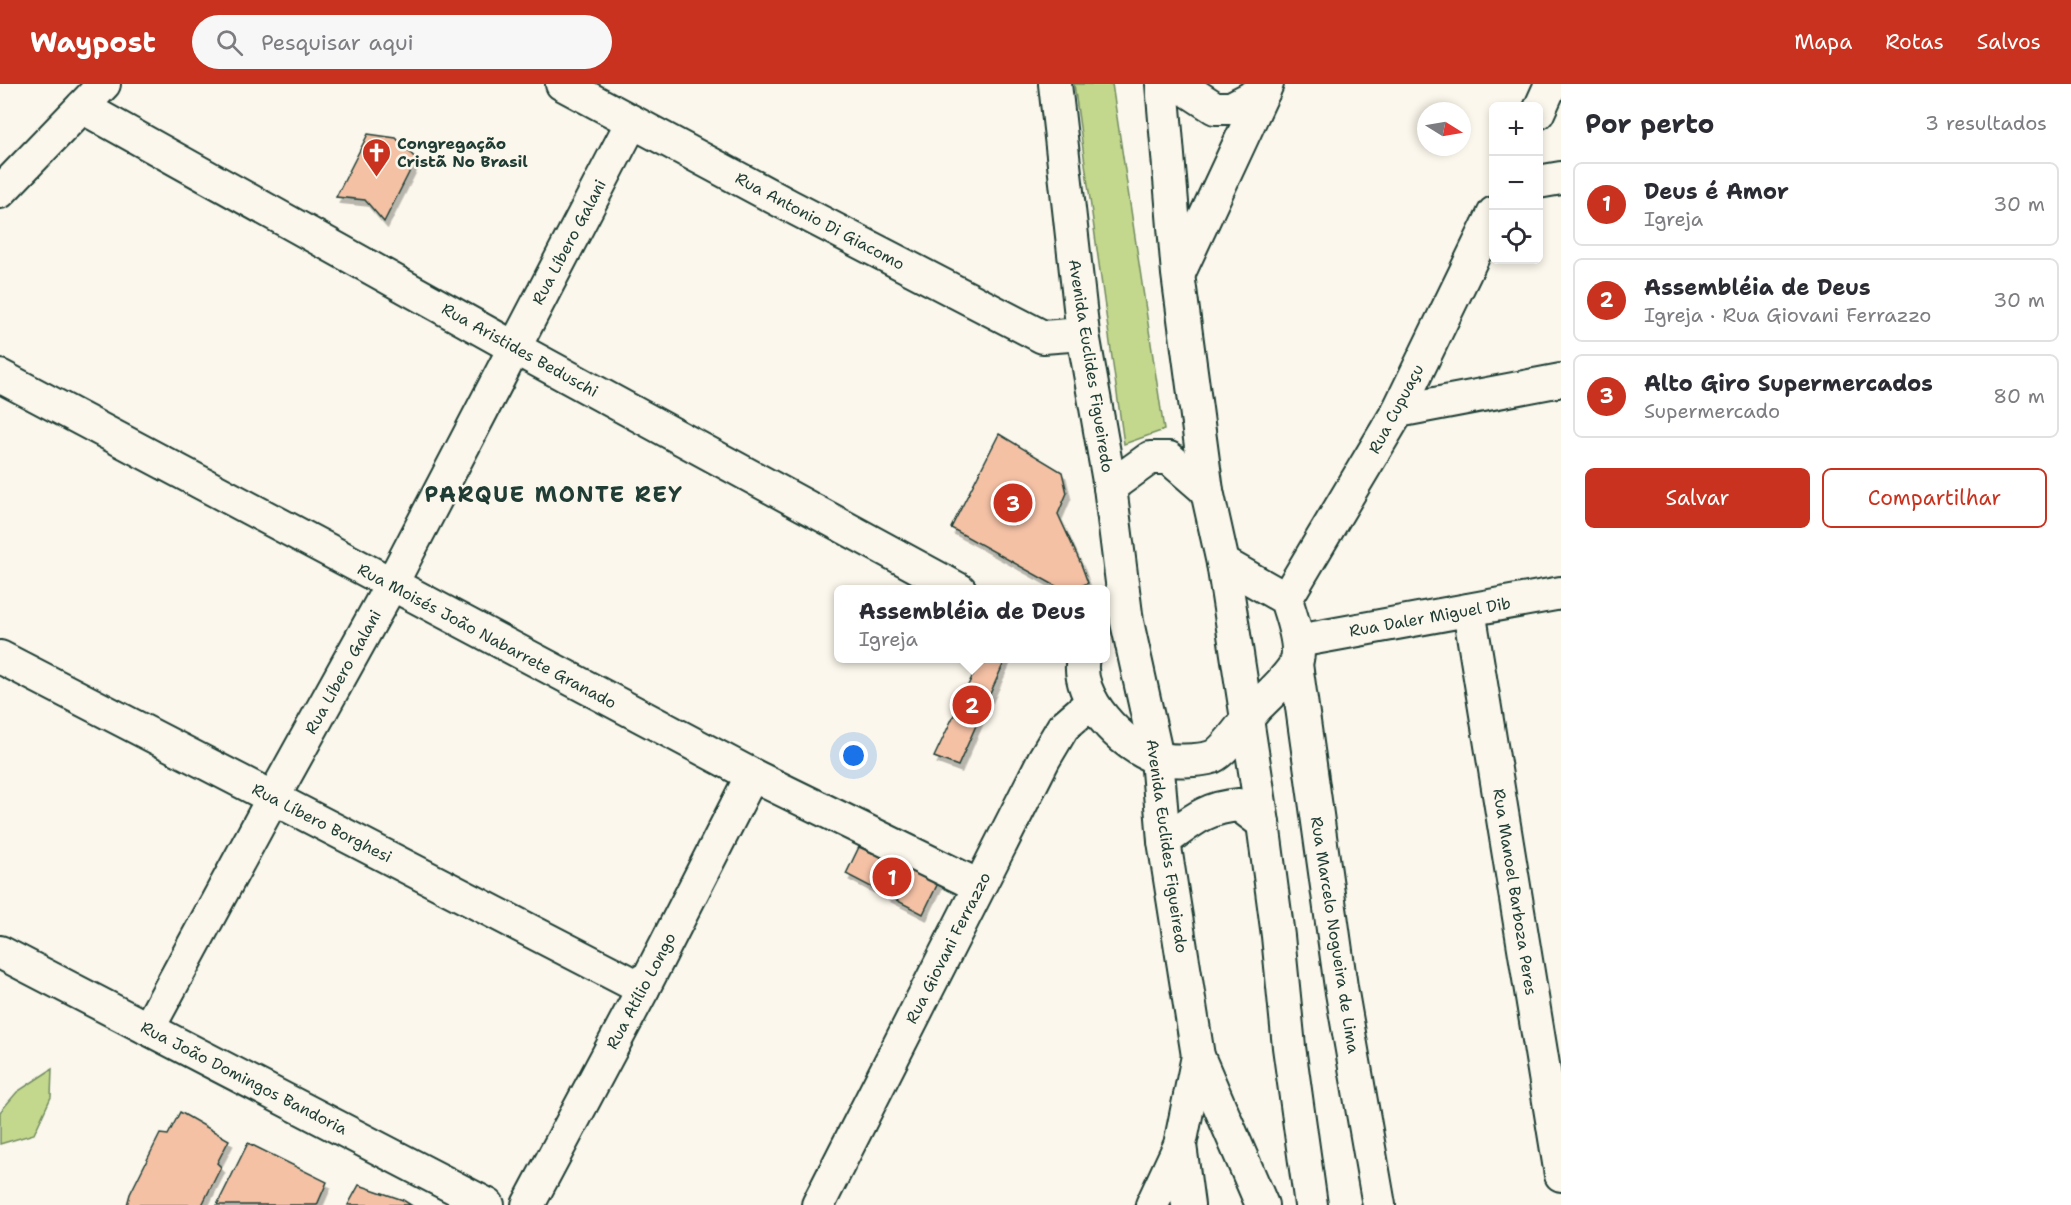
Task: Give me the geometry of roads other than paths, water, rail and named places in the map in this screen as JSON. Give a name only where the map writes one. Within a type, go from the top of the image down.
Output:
[{"type":"street","points":[[0,192],[104,84]]},
{"type":"street","name":"Rua Antonio Di Giacomo","points":[[562,84],[790,206],[1043,337],[1083,334]]},
{"type":"street","name":"Avenida Euclides Figueiredo","points":[[1055,84],[1083,334],[1110,487],[1116,631],[1157,758],[1164,841],[1198,1056],[1262,1205]]},
{"type":"street","points":[[1161,84],[1178,274],[1208,492],[1223,563],[1263,823],[1278,936],[1289,1047],[1311,1205]]},
{"type":"street","points":[[1178,84],[1215,108],[1231,108],[1266,87]]},
{"type":"street","points":[[1543,103],[1551,84]]},
{"type":"street","points":[[1178,274],[1266,87]]},
{"type":"street","name":"Rua Aristides Beduschi","points":[[82,107],[513,347],[951,585]]},
{"type":"street","name":"Rua Líbero Galani","points":[[148,1029],[391,585],[632,122]]},
{"type":"street","points":[[1543,181],[1561,178]]},
{"type":"street","name":"Rua Cupuaçu","points":[[1286,599],[1398,411],[1489,223]]},
{"type":"street","name":"Rua Moisés João Nabarrete Granado","points":[[0,376],[752,775],[979,886]]},
{"type":"street","points":[[1398,411],[1561,380]]},
{"type":"street","points":[[1110,487],[1150,458],[1169,458],[1208,492]]},
{"type":"street","points":[[1082,663],[1081,668],[1092,702],[1124,739],[1157,758],[1184,760],[1213,757],[1231,739],[1297,653],[1286,599],[1223,563]]},
{"type":"street","name":"Rua Daler Miguel Dib","points":[[1297,653],[1468,610],[1561,593]]},
{"type":"street","name":"Rua Manoel Barboza Peres","points":[[1468,610],[1561,1175]]},
{"type":"street","name":"Rua Marcelo Nogueira de Lima","points":[[1297,653],[1341,987],[1379,1205]]},
{"type":"street","name":"Rua Líbero Borghesi","points":[[0,657],[643,989]]},
{"type":"street","name":"Rua Giovani Ferrazzo","points":[[818,1205],[1044,759],[1063,727],[1092,702]]},
{"type":"street","name":"Rua Atílio Longo","points":[[528,1205],[643,989],[752,775]]},
{"type":"street","points":[[1164,841],[1200,816],[1220,807],[1239,805],[1263,823]]},
{"type":"street","name":"Rua João Domingos Bandoria","points":[[0,952],[488,1205]]},
{"type":"street","points":[[1152,1205],[1180,1145],[1198,1056]]},
{"type":"street","points":[[1180,1145],[1188,1205]]},
{"type":"place","name":"Congregação Cristã No Brasil","points":[[376,178]]},
{"type":"place","name":"Alto Giro Supermercados","points":[[1013,503]]},
{"type":"place","name":"Assembléia de Deus","points":[[972,705]]},
{"type":"place","name":"Deus é Amor","points":[[892,877]]},
{"type":"district","name":"PARQUE MONTE REY","points":[[554,494]]}]
